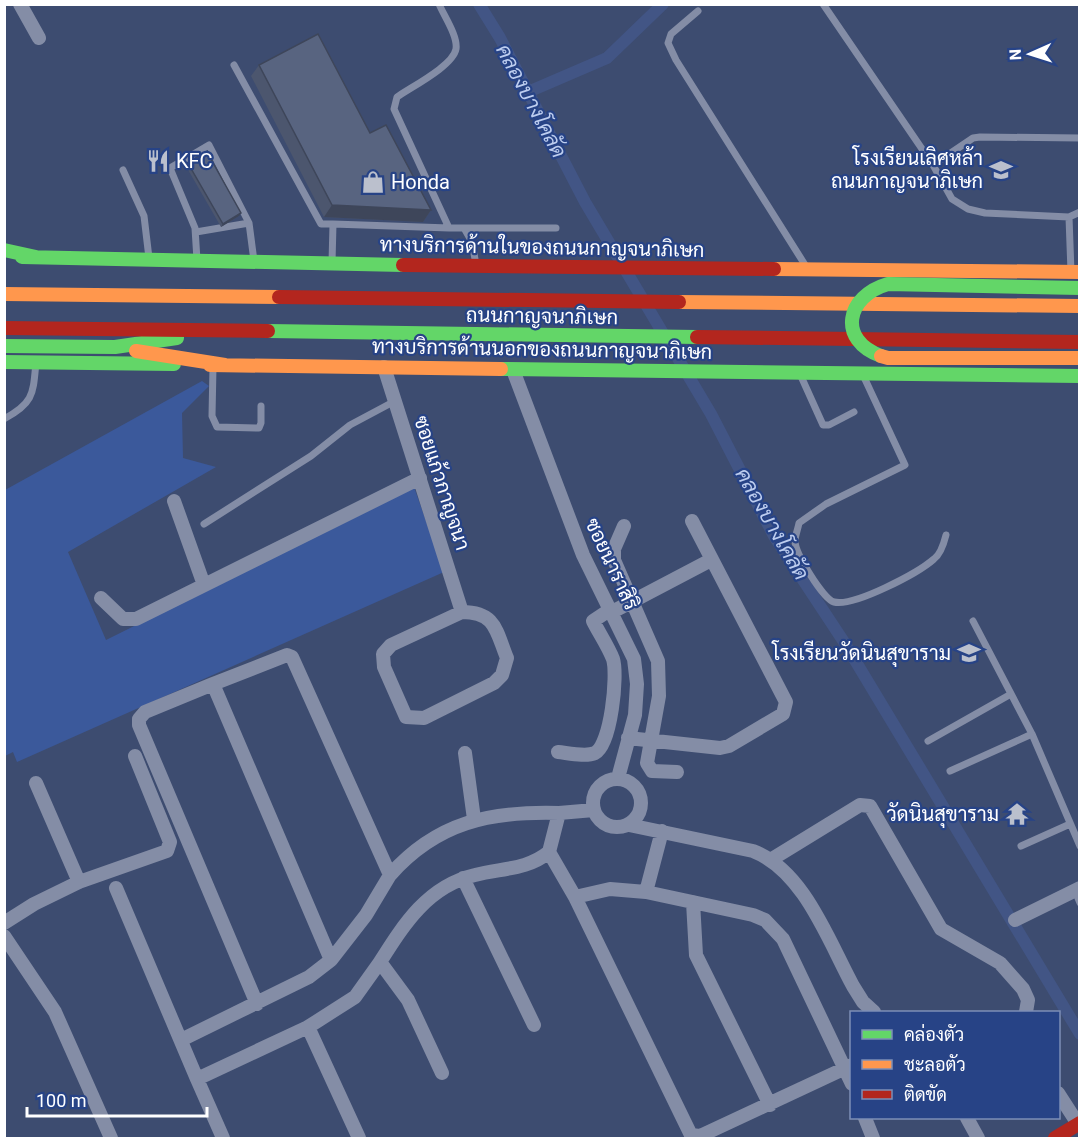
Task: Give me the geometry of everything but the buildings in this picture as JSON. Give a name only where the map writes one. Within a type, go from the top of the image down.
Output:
[{"type":"main road","points":[[4,250],[36,257]]},
{"type":"main road","name":"ทางบริการด้านในของถนนกาญจนาภิเษก","points":[[4,257],[149,258],[477,267],[1075,272]]},
{"type":"main road","points":[[27,279],[80,285],[131,295]]},
{"type":"main road","points":[[1080,288],[877,285],[861,296],[853,318],[855,337],[861,345],[876,356],[888,358],[1080,358]]},
{"type":"main road","name":"ถนนกาญจนาภิเษก","points":[[4,294],[574,298],[699,302],[1080,306]]},
{"type":"main road","name":"ถนนกาญจนาภิเษก","points":[[4,328],[1080,342]]},
{"type":"main road","points":[[4,346],[115,347],[226,330]]},
{"type":"main road","points":[[115,347],[219,365]]},
{"type":"main road","name":"ทางบริการด้านนอกของถนนกาญจนาภิเษก","points":[[4,362],[1080,376]]},
{"type":"main road","points":[[1055,1138],[1079,1124]]},
{"type":"street","points":[[20,4],[39,38]]},
{"type":"street","name":"ซอยแก้วกาญจนา","points":[[384,368],[462,612]]},
{"type":"street","name":"ซอยนาราสิริ","points":[[513,370],[583,555],[634,659],[637,684],[635,715],[618,778]]},
{"type":"street","points":[[101,598],[118,616],[130,620],[420,478]]},
{"type":"street","points":[[174,501],[204,585]]},
{"type":"street","points":[[628,738],[720,748],[729,746],[783,714],[786,709],[786,702],[692,521]]},
{"type":"street","points":[[624,526],[614,549],[614,560],[658,661],[659,696],[651,740],[649,768],[652,771],[677,772]]},
{"type":"street","points":[[558,752],[593,754],[604,739],[615,692],[615,674],[613,659],[593,621],[711,560]]},
{"type":"street","points":[[462,612],[479,612],[491,619],[507,658],[502,675],[494,683],[424,718],[406,717],[384,667],[383,654],[391,645],[462,612]]},
{"type":"street","points":[[257,1004],[139,725],[139,719],[145,712],[286,655],[292,657],[390,875]]},
{"type":"street","points":[[213,684],[331,960]]},
{"type":"street","points":[[465,753],[474,819]]},
{"type":"street","points":[[4,923],[34,904],[79,882],[164,853],[170,846],[135,756]]},
{"type":"street","points":[[629,825],[639,814],[642,799],[633,784],[618,778],[609,780],[596,790],[593,798],[594,810],[607,825],[622,827],[629,825],[662,831],[753,851],[772,859],[797,884],[853,986],[863,1002],[873,1011]]},
{"type":"street","points":[[36,783],[79,882]]},
{"type":"street","points":[[772,859],[860,805],[870,806],[933,919],[950,936],[991,958],[1008,971],[1028,1000],[1026,1011]]},
{"type":"street","points":[[181,1040],[309,977],[331,960],[366,915],[390,875],[408,855],[474,819],[517,812],[559,813],[594,810]]},
{"type":"street","points":[[559,813],[549,852],[574,897],[691,1135],[700,1136],[848,1067],[783,939],[774,927],[753,915],[646,892],[610,888],[574,897]]},
{"type":"street","points":[[646,892],[662,831]]},
{"type":"street","points":[[197,1079],[308,1027],[355,997],[416,909],[428,898],[463,878],[528,865],[549,852]]},
{"type":"street","points":[[463,878],[534,1025]]},
{"type":"street","points":[[116,888],[223,1138]]},
{"type":"street","points":[[1015,920],[1078,894]]},
{"type":"street","points":[[693,902],[696,955],[770,1105]]},
{"type":"street","points":[[4,936],[55,1012],[111,1138]]},
{"type":"street","points":[[380,962],[408,1000],[442,1073]]},
{"type":"street","points":[[308,1027],[359,1138]]},
{"type":"street","points":[[1060,1095],[1079,1124]]},
{"type":"street","points":[[865,1119],[873,1138]]},
{"type":"street","points":[[968,1119],[978,1138]]},
{"type":"lane","points":[[439,4],[454,37],[456,48],[451,60],[397,97],[394,105],[449,228]]},
{"type":"lane","points":[[823,4],[933,165],[952,199],[968,209],[985,213],[1069,217],[1080,212]]},
{"type":"lane","points":[[698,11],[671,34],[668,43],[676,60],[808,269]]},
{"type":"lane","points":[[234,65],[321,224],[449,228],[556,228]]},
{"type":"lane","points":[[933,165],[973,138],[1080,138]]},
{"type":"lane","points":[[197,260],[196,232],[170,168],[209,145],[249,223],[254,261]]},
{"type":"lane","points":[[123,170],[144,216],[149,258]]},
{"type":"lane","points":[[1069,217],[1075,272]]},
{"type":"lane","points":[[196,232],[249,223]]},
{"type":"lane","points":[[332,263],[333,225]]},
{"type":"lane","points":[[464,228],[472,242],[477,267]]},
{"type":"lane","points":[[4,419],[24,408],[30,401],[36,362]]},
{"type":"lane","points":[[219,365],[212,416],[217,427],[259,429],[261,406]]},
{"type":"lane","points":[[799,371],[824,425],[829,425],[854,412]]},
{"type":"lane","points":[[862,372],[905,465],[826,504],[799,523],[795,542],[808,569],[824,595],[834,602],[852,601],[892,584],[936,559],[946,535]]},
{"type":"lane","points":[[204,524],[311,456],[350,425],[395,401]]},
{"type":"lane","points":[[974,621],[1032,734],[1080,846]]},
{"type":"lane","points":[[928,741],[1011,694]]},
{"type":"lane","points":[[950,771],[1032,734]]},
{"type":"lane","points":[[1021,846],[1070,824]]},
{"type":"shaded area","points":[[202,381],[209,386],[182,413],[183,458],[216,467],[68,552],[106,640],[414,487],[444,572],[17,762],[13,752],[5,756],[5,490]]},
{"type":"waterway","name":"คลองบางโคลัด","points":[[479,4],[500,38],[585,202],[711,414],[774,536],[844,642],[1080,1034]]},
{"type":"waterway","points":[[528,92],[607,58],[663,4]]},
{"type":"traffic: fast","points":[[4,250],[36,257]]},
{"type":"traffic: fast","points":[[22,257],[403,265]]},
{"type":"traffic: fast","points":[[881,356],[867,349],[858,340],[853,329],[852,318],[863,298],[888,284],[1080,288]]},
{"type":"traffic: fast","points":[[268,331],[697,337]]},
{"type":"traffic: fast","points":[[4,346],[115,347],[177,338]]},
{"type":"traffic: fast","points":[[4,362],[174,364]]},
{"type":"traffic: fast","points":[[501,369],[1080,376]]},
{"type":"traffic: slow","points":[[774,269],[1080,272]]},
{"type":"traffic: slow","points":[[4,294],[279,297]]},
{"type":"traffic: slow","points":[[679,302],[1080,306]]},
{"type":"traffic: slow","points":[[136,351],[225,365]]},
{"type":"traffic: slow","points":[[881,356],[888,358],[1080,358]]},
{"type":"traffic: slow","points":[[210,365],[501,369]]},
{"type":"traffic: jam","points":[[403,265],[774,269]]},
{"type":"traffic: jam","points":[[279,297],[679,302]]},
{"type":"traffic: jam","points":[[4,328],[268,331]]},
{"type":"traffic: jam","points":[[697,337],[1080,342]]},
{"type":"traffic: jam","points":[[1055,1138],[1080,1123]]},
{"type":"place","name":"KFC","points":[[158,161]]},
{"type":"place","name":"โรงเรียนเลิศหล้า ถนนกาญจนาภิเษก","points":[[1001,170]]},
{"type":"place","name":"Honda","points":[[373,182]]},
{"type":"place","name":"โรงเรียนวัดนินสุขาราม","points":[[969,653]]},
{"type":"place","name":"วัดนินสุขาราม","points":[[1017,814]]}]
